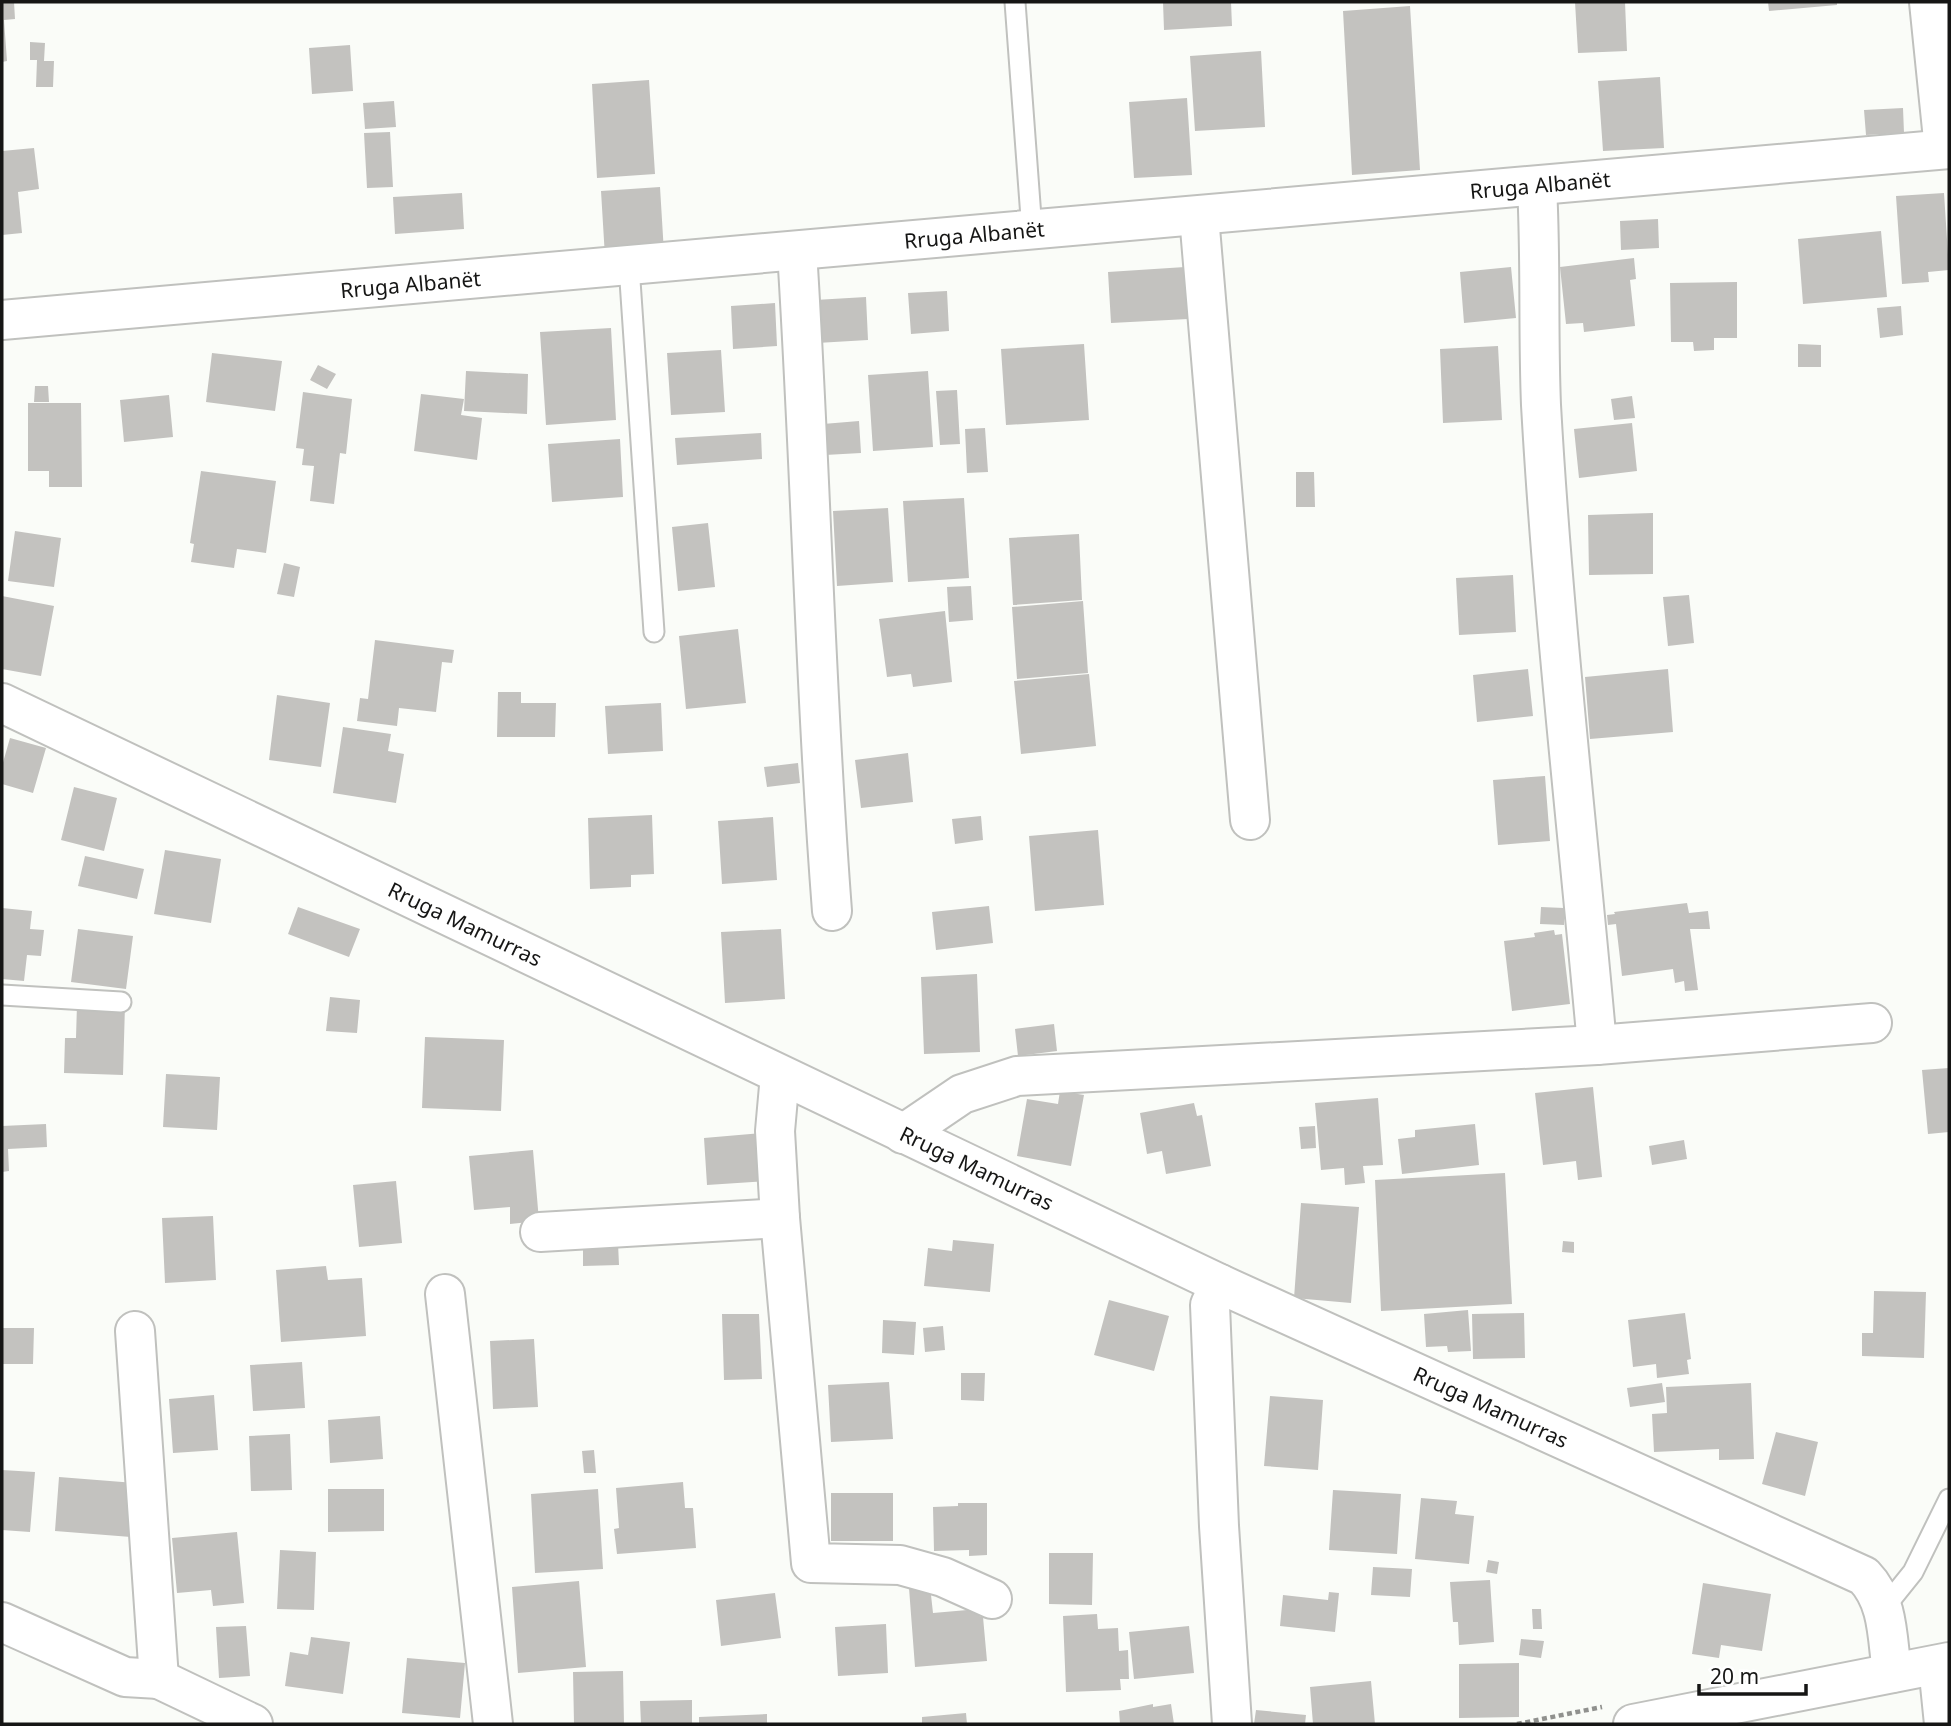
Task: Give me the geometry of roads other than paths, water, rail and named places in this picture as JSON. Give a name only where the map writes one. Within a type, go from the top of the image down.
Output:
[{"type":"street","points":[[1929,2],[1947,149]]},
{"type":"street","name":"Rruga Albanët","points":[[2,320],[1947,149]]},
{"type":"street","points":[[1537,187],[1541,273],[1541,401],[1597,1045]]},
{"type":"street","points":[[1199,216],[1250,820]]},
{"type":"street","points":[[797,251],[810,464],[820,749],[832,911]]},
{"type":"street","name":"Rruga Mamurras","points":[[2,703],[1220,1284],[1864,1576],[1877,1589],[1884,1608],[1892,1673]]},
{"type":"street","points":[[903,1134],[962,1094],[1017,1076],[1597,1045],[1872,1023]]},
{"type":"street","points":[[780,1075],[775,1130],[780,1218],[811,1563],[901,1565],[943,1577],[992,1600]]},
{"type":"street","points":[[540,1232],[780,1218]]},
{"type":"street","points":[[1220,1284],[1210,1305],[1219,1526],[1232,1724]]},
{"type":"street","points":[[445,1294],[493,1724]]},
{"type":"street","points":[[135,1331],[159,1679]]},
{"type":"street","points":[[2,1622],[125,1677],[159,1679],[253,1724]]},
{"type":"street","points":[[1633,1724],[1944,1664],[1944,1724]]},
{"type":"lane","points":[[1015,2],[1031,231]]},
{"type":"lane","points":[[629,266],[654,632]]},
{"type":"lane","points":[[2,995],[121,1002]]},
{"type":"lane","points":[[1884,1608],[1913,1572],[1949,1499]]}]
